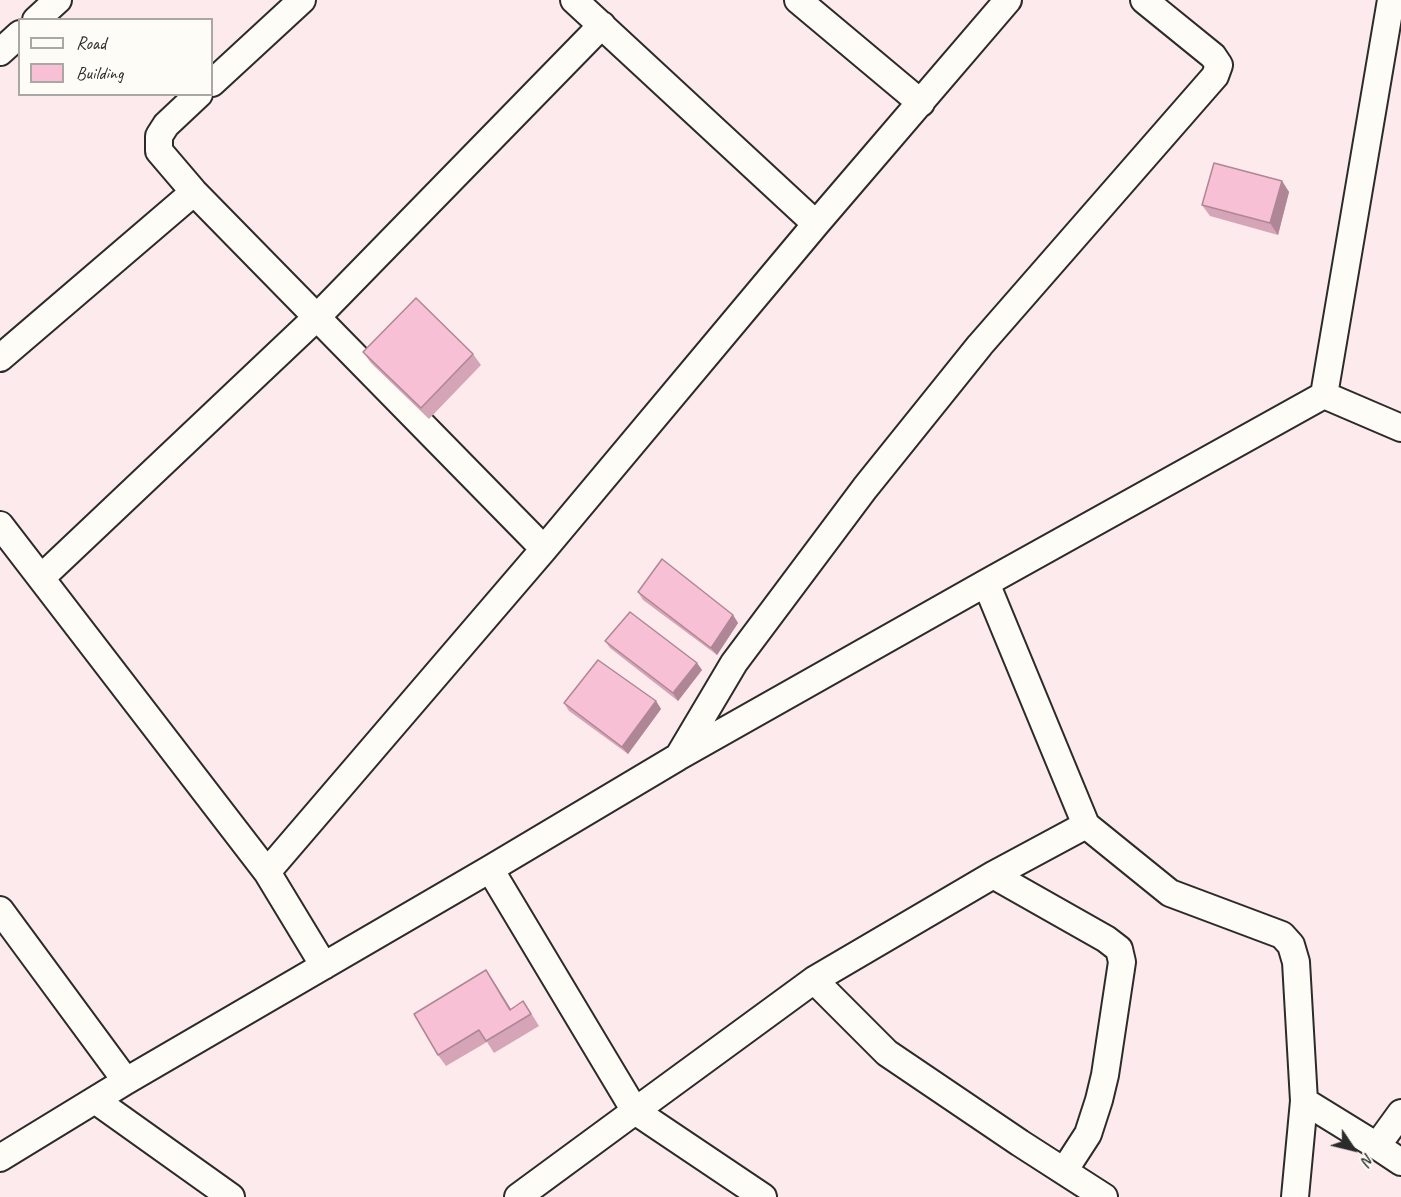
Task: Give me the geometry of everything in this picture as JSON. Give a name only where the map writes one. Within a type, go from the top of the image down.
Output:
[{"type":"street","points":[[38,18],[58,0]]},
{"type":"street","points":[[213,82],[302,0]]},
{"type":"street","points":[[574,0],[816,224]]},
{"type":"street","points":[[798,0],[921,103]]},
{"type":"street","points":[[267,872],[544,549],[816,224],[1008,0]]},
{"type":"street","points":[[678,757],[734,663],[865,488],[980,345],[1215,76],[1220,65],[1213,56],[1144,0]]},
{"type":"street","points":[[1324,395],[1391,0]]},
{"type":"street","points":[[41,578],[318,316],[602,25]]},
{"type":"street","points":[[0,52],[18,36]]},
{"type":"street","points":[[197,96],[166,125],[159,136],[159,150],[194,192],[544,549]]},
{"type":"street","points":[[0,358],[194,192]]},
{"type":"street","points":[[1324,395],[1401,428]]},
{"type":"street","points":[[0,1158],[126,1081],[678,757],[1324,395]]},
{"type":"street","points":[[0,525],[267,872],[324,966]]},
{"type":"street","points":[[986,583],[1086,825],[1170,892],[1282,936],[1291,945],[1296,962],[1304,1101],[1295,1197]]},
{"type":"street","points":[[518,1197],[814,980],[993,875],[1086,825]]},
{"type":"street","points":[[490,869],[635,1111],[763,1197]]},
{"type":"street","points":[[993,875],[1107,939],[1119,949],[1122,962],[1105,1075],[1099,1100],[1088,1134],[1064,1171]]},
{"type":"street","points":[[0,910],[126,1081]]},
{"type":"street","points":[[814,980],[887,1053],[1104,1197]]},
{"type":"street","points":[[94,1100],[231,1197]]},
{"type":"street","points":[[1304,1101],[1401,1162]]},
{"type":"street","points":[[1377,1146],[1401,1113]]},
{"type":"building","points":[[1214,163],[1282,181],[1270,223],[1202,205]]},
{"type":"building","points":[[416,298],[473,354],[421,408],[363,352]]},
{"type":"building","points":[[662,559],[733,615],[711,648],[638,592]]},
{"type":"building","points":[[630,612],[697,663],[673,693],[605,641]]},
{"type":"building","points":[[598,660],[656,701],[622,747],[564,703]]},
{"type":"building","points":[[486,970],[510,1010],[523,1001],[531,1014],[486,1041],[479,1030],[438,1055],[414,1014]]}]
